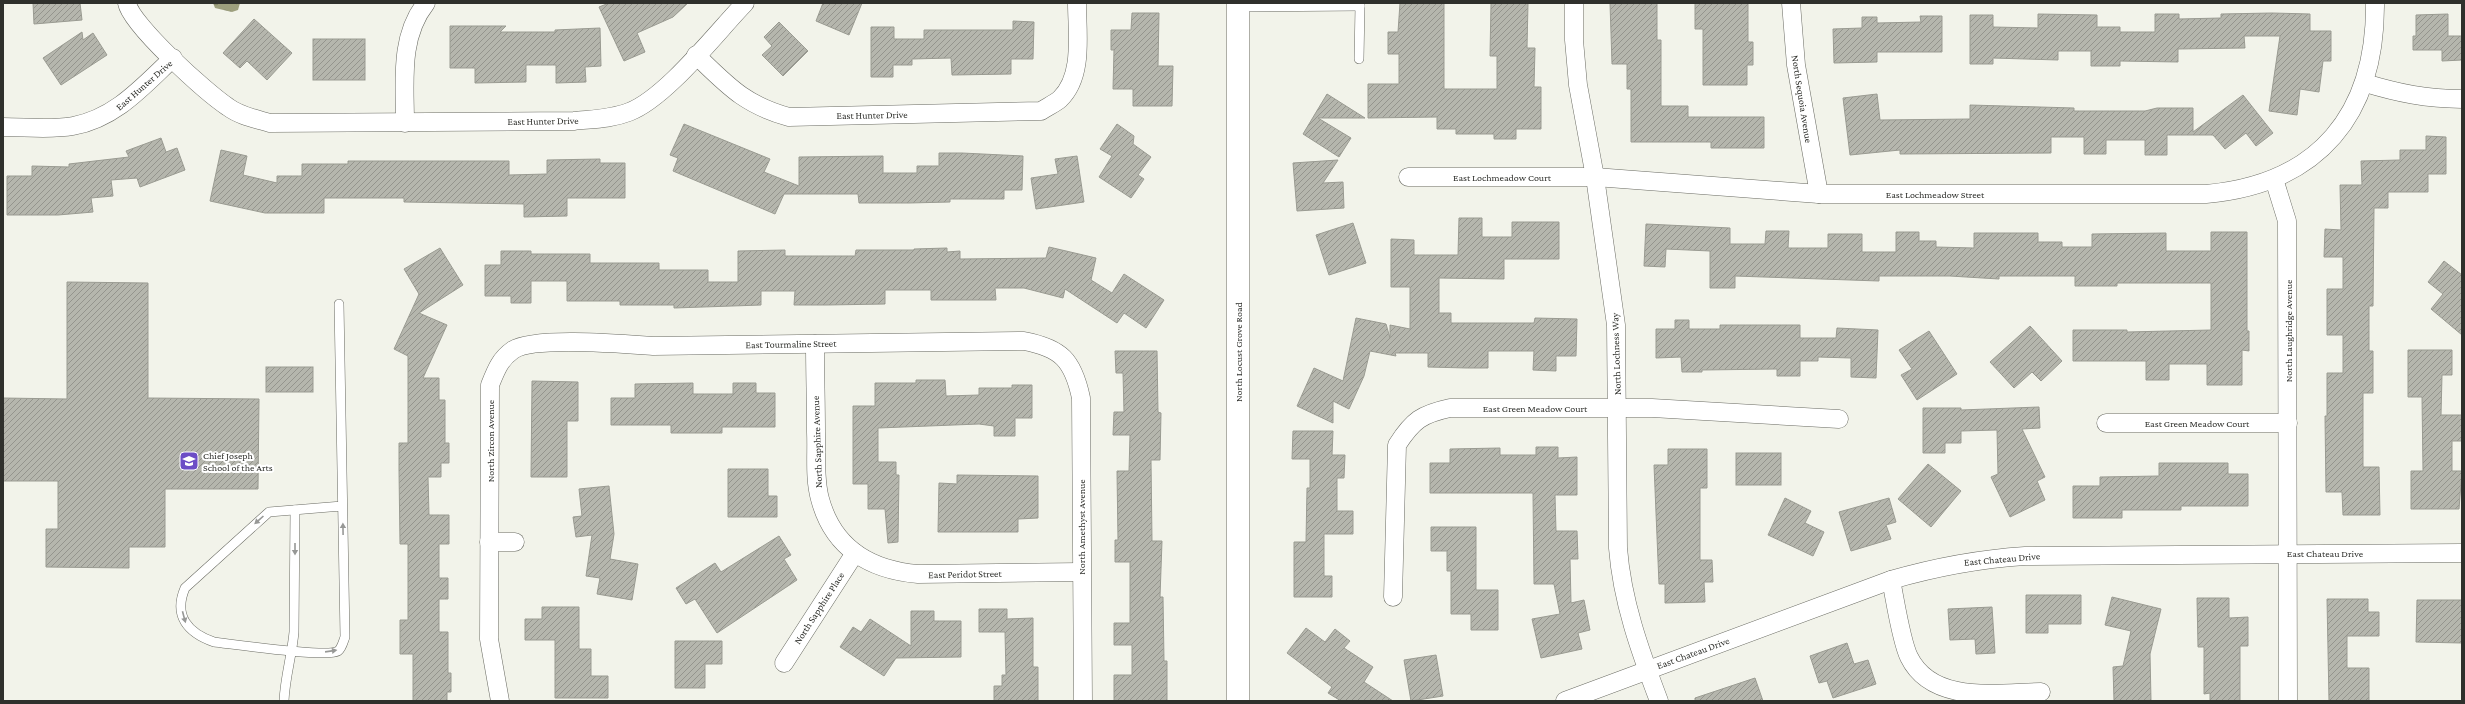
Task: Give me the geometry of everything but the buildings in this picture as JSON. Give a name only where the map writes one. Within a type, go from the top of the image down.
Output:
[{"type":"main road","name":"North Locust Grove Road","points":[[1238,5],[1238,701]]},
{"type":"street","points":[[127,3],[140,27],[172,58]]},
{"type":"street","points":[[405,123],[406,52],[411,31],[426,3]]},
{"type":"street","points":[[696,55],[745,3]]},
{"type":"street","name":"East Hunter Drive","points":[[3,127],[72,126],[94,120],[114,111],[132,97],[172,58],[211,94],[229,108],[248,118],[270,123],[574,121],[609,118],[630,112],[649,101],[666,87],[696,55],[748,102],[768,111],[789,117],[1041,111],[1060,99],[1073,80],[1077,58],[1077,3]]},
{"type":"street","name":"North Lochness Way","points":[[1574,3],[1574,40],[1578,85],[1595,178],[1616,325],[1618,548],[1620,578],[1632,625],[1659,701]]},
{"type":"street","name":"North Sequoia Avenue","points":[[1791,3],[1796,66],[1819,194]]},
{"type":"street","points":[[2274,179],[2314,155],[2330,140],[2344,123],[2365,83],[2373,54],[2375,3]]},
{"type":"street","points":[[2365,83],[2407,95],[2432,99],[2462,99]]},
{"type":"street","name":"East Lochmeadow Court","points":[[1408,178],[1595,178]]},
{"type":"street","name":"East Lochmeadow Street","points":[[1595,178],[1819,194],[2206,194],[2232,192],[2274,179]]},
{"type":"street","name":"North Laughridge Avenue","points":[[2274,179],[2287,221],[2289,553],[2288,701]]},
{"type":"street","name":"East Tourmaline Street","points":[[514,349],[536,343],[608,342],[653,346],[1024,341],[1045,345],[1064,358]]},
{"type":"street","name":"North Sapphire Avenue","points":[[815,344],[817,476],[820,498],[827,518],[839,537],[855,553]]},
{"type":"street","name":"North Zircon Avenue","points":[[500,701],[489,639],[490,385],[498,364],[514,349]]},
{"type":"street","name":"North Amethyst Avenue","points":[[1064,358],[1076,376],[1081,398],[1083,701]]},
{"type":"street","name":"East Green Meadow Court","points":[[1393,598],[1397,445],[1409,426],[1426,413],[1450,408],[1617,408],[1840,418]]},
{"type":"street","name":"East Green Meadow Court","points":[[2106,423],[2288,423]]},
{"type":"street","points":[[489,542],[515,542]]},
{"type":"street","name":"East Peridot Street","points":[[855,553],[874,565],[895,572],[918,574],[1081,572]]},
{"type":"street","name":"North Sapphire Place","points":[[784,663],[855,553]]},
{"type":"street","name":"East Chateau Drive","points":[[1565,701],[1891,580],[1935,567],[1980,559],[2025,556],[2462,553]]},
{"type":"street","points":[[1891,580],[1908,656],[1921,676],[1939,688],[1962,693],[2041,692]]},
{"type":"lane","points":[[1238,5],[1360,4],[1359,59]]},
{"type":"lane","points":[[339,304],[345,637],[342,646],[338,651],[332,653],[214,642],[200,638],[190,630],[184,621],[181,603],[185,588],[269,512],[342,506]]},
{"type":"lane","points":[[284,701],[284,682],[293,650],[295,510]]},
{"type":"water","points":[[213,3],[240,3],[238,10],[232,12],[215,8]]},
{"type":"place","name":"Chief Joseph School of the Arts","points":[[189,461]]}]
